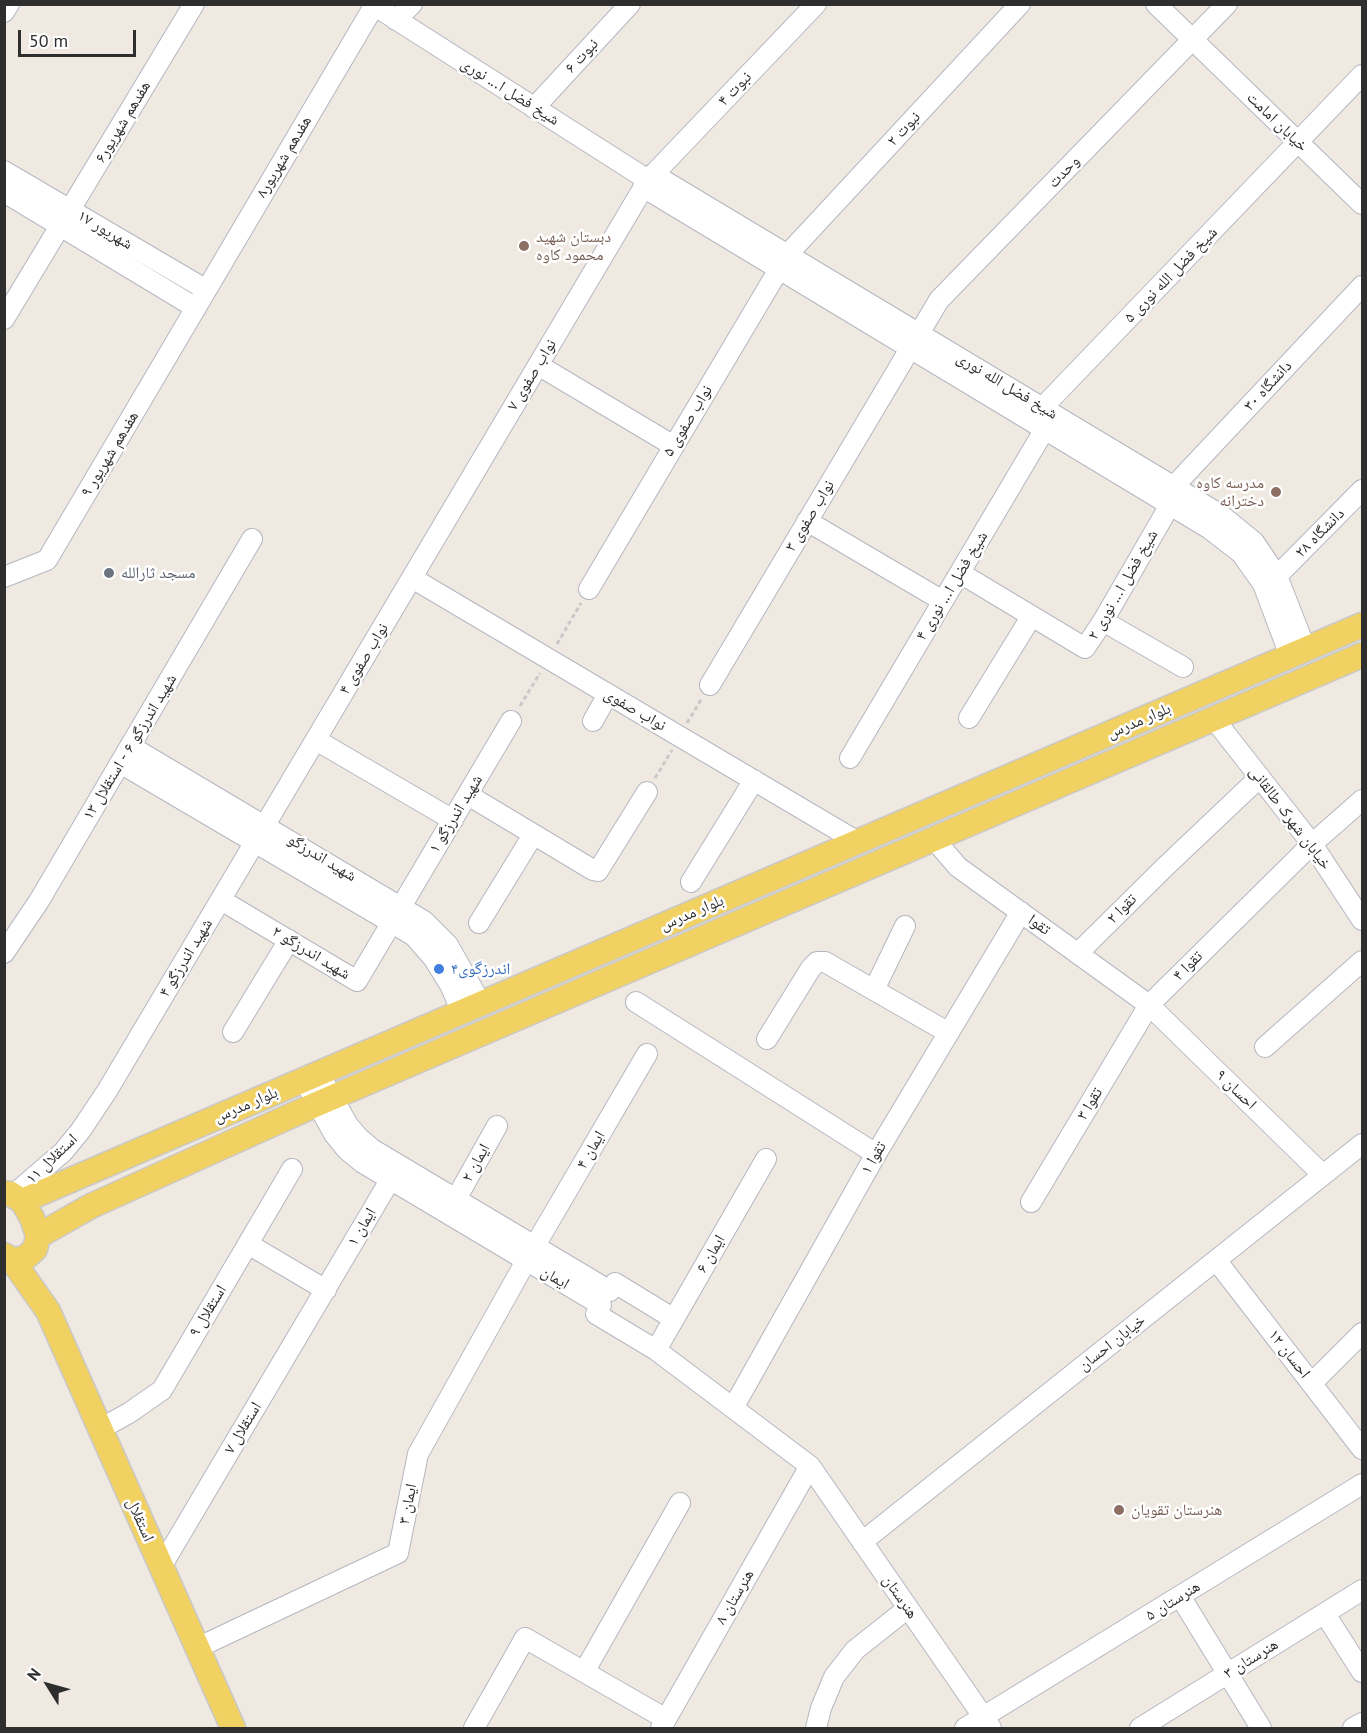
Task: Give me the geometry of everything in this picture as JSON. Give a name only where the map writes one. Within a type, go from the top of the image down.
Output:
[{"type":"main road","name":"بلوار مدرس","points":[[11,1194],[311,1077],[1362,625]]},
{"type":"main road","name":"بلوار مدرس","points":[[8,1258],[25,1258],[35,1249],[38,1239],[91,1206],[325,1101],[1362,655]]},
{"type":"main road","name":"استقلال","points":[[11,1194],[32,1218],[38,1239],[48,1311]]},
{"type":"main road","name":"استقلال","points":[[8,1258],[48,1311],[233,1728]]},
{"type":"street","name":"هفدهم شهریور۶","points":[[4,319],[194,4]]},
{"type":"street","points":[[396,20],[412,4]]},
{"type":"street","name":"نبوت ۶","points":[[534,108],[630,4]]},
{"type":"street","name":"نبوت ۴","points":[[648,180],[816,4]]},
{"type":"street","name":"نبوت ۲","points":[[783,261],[1020,4]]},
{"type":"street","name":"خیابان امامت","points":[[1156,4],[1362,204]]},
{"type":"street","name":"وحدت","points":[[914,340],[939,300],[1227,4]]},
{"type":"street","name":"شیخ فضل ا... نوری","points":[[373,5],[648,180]]},
{"type":"street","name":"هفدهم شهریور۸","points":[[196,308],[373,5]]},
{"type":"street","name":"شیخ فضل‌ الله نوری ۵","points":[[1048,416],[1362,75]]},
{"type":"street","name":"۱۷ شهریور","points":[[4,171],[196,308]]},
{"type":"street","name":"شیخ فضل الله نوری","points":[[648,180],[914,340],[1174,486],[1221,515],[1254,542],[1277,576],[1298,653]]},
{"type":"street","name":"نواب صفوی ۷","points":[[412,578],[648,180]]},
{"type":"street","name":"۱۷ شهریور","points":[[4,192],[66,217],[206,289]]},
{"type":"street","name":"نواب صفوی ۵","points":[[590,589],[783,261]]},
{"type":"street","name":"دانشگاه ۳۰","points":[[1174,486],[1362,285]]},
{"type":"street","name":"هفدهم شهریور ۹","points":[[4,577],[47,560],[196,308]]},
{"type":"street","name":"نواب صفوی ۳","points":[[710,686],[914,340]]},
{"type":"street","points":[[538,365],[674,446]]},
{"type":"street","name":"شیخ فضل الله نوری","points":[[1048,416],[1170,505],[1210,529],[1241,553],[1263,584],[1298,653]]},
{"type":"street","name":"شیخ فضل ا... نوری ۴","points":[[850,758],[960,573],[1048,416]]},
{"type":"street","name":"شیخ فضل ا... نوری ۲","points":[[960,573],[1085,648],[1170,505],[1174,486]]},
{"type":"street","name":"دانشگاه ۲۸","points":[[1277,576],[1362,490]]},
{"type":"street","points":[[807,521],[943,601]]},
{"type":"street","name":"شهید اندرزگو ۶ - استقلال ۱۳","points":[[4,953],[39,901],[252,539]]},
{"type":"street","name":"نواب صفوی","points":[[412,578],[858,842]]},
{"type":"street","name":"نواب صفوی ۴","points":[[261,834],[412,578]]},
{"type":"street","points":[[969,718],[1031,616]]},
{"type":"street","points":[[1103,621],[1183,667]]},
{"type":"street","points":[[593,721],[608,694]]},
{"type":"street","name":"خیابان شهرک طالقانی","points":[[1215,718],[1312,844],[1362,920]]},
{"type":"street","name":"شهید اندرزگو ۱","points":[[397,914],[511,721]]},
{"type":"street","points":[[316,740],[453,820]]},
{"type":"street","name":"شهید اندرزگو","points":[[125,754],[397,914],[424,921],[448,945],[471,1008]]},
{"type":"street","name":"تقوا ۲","points":[[1078,953],[1260,777]]},
{"type":"street","points":[[691,882],[754,780]]},
{"type":"street","points":[[468,795],[592,870],[598,871],[647,792]]},
{"type":"street","name":"تقوا ۴","points":[[1149,1005],[1312,844],[1362,800]]},
{"type":"street","name":"شهید اندرزگو ۴","points":[[107,1091],[261,834]]},
{"type":"street","points":[[479,923],[533,835]]},
{"type":"street","name":"تقوا","points":[[934,839],[958,867],[1149,1005]]},
{"type":"street","name":"شهید اندرزگو ۲","points":[[221,900],[357,981],[397,914]]},
{"type":"street","name":"تقوا ۱","points":[[733,1408],[876,1154],[1021,912]]},
{"type":"street","points":[[874,990],[905,926]]},
{"type":"street","points":[[233,1032],[289,940]]},
{"type":"street","points":[[1265,1047],[1362,961]]},
{"type":"street","points":[[767,1039],[817,962],[825,962],[949,1033]]},
{"type":"street","points":[[636,1002],[876,1154]]},
{"type":"street","name":"احسان ۹","points":[[1149,1005],[1323,1175]]},
{"type":"street","name":"تقوا ۳","points":[[1031,1202],[1149,1005]]},
{"type":"street","name":"ایمان ۴","points":[[530,1253],[647,1054]]},
{"type":"street","name":"ایمان","points":[[311,1077],[325,1101],[334,1134],[347,1150],[363,1163],[395,1172],[456,1199],[530,1253]]},
{"type":"street","name":"استقلال ۱۱","points":[[11,1194],[63,1152],[107,1091]]},
{"type":"street","name":"ایمان ۲","points":[[456,1199],[496,1126]]},
{"type":"street","name":"خیابان احسان","points":[[862,1542],[1362,1144]]},
{"type":"street","name":"ایمان ۶","points":[[656,1350],[766,1159]]},
{"type":"street","name":"استقلال ۹","points":[[100,1429],[129,1413],[162,1390],[292,1169]]},
{"type":"street","name":"ایمان","points":[[395,1172],[606,1298]]},
{"type":"street","name":"ایمان ۱","points":[[326,1290],[395,1172]]},
{"type":"street","points":[[248,1244],[326,1290]]},
{"type":"street","name":"ایمان ۳","points":[[197,1648],[398,1553],[418,1454],[530,1253]]},
{"type":"street","name":"احسان ۱۲","points":[[1216,1260],[1362,1449]]},
{"type":"street","name":"ایمان","points":[[674,1318],[615,1283],[596,1314],[656,1350],[810,1466]]},
{"type":"street","name":"استقلال ۷","points":[[161,1567],[326,1290]]},
{"type":"street","points":[[1312,1383],[1362,1333]]},
{"type":"street","name":"هنرستان","points":[[810,1466],[987,1723]]},
{"type":"street","name":"هنرستان ۸","points":[[663,1724],[810,1466]]},
{"type":"street","name":"هنرستان ۵","points":[[965,1728],[987,1723],[1180,1596],[1362,1484]]},
{"type":"street","points":[[584,1672],[680,1503]]},
{"type":"street","name":"هنرستان ۳","points":[[1140,1728],[1362,1590]]},
{"type":"street","points":[[1180,1596],[1261,1728]]},
{"type":"street","points":[[816,1728],[821,1708],[834,1677],[855,1650],[908,1608]]},
{"type":"street","points":[[1325,1614],[1362,1672]]},
{"type":"street","points":[[474,1728],[525,1638],[584,1672],[663,1724]]},
{"type":"street","points":[[1353,1728],[1362,1724]]},
{"type":"place","name":"دبستان شهید محمود کاوه","points":[[524,246]]},
{"type":"place","name":"مدرسه کاوه دخترانه","points":[[1276,492]]},
{"type":"place","name":"مسجد ثارالله","points":[[109,573]]},
{"type":"place","name":"اندرزگوی۴","points":[[439,969]]},
{"type":"place","name":"هنرستان تقویان","points":[[1119,1510]]}]
